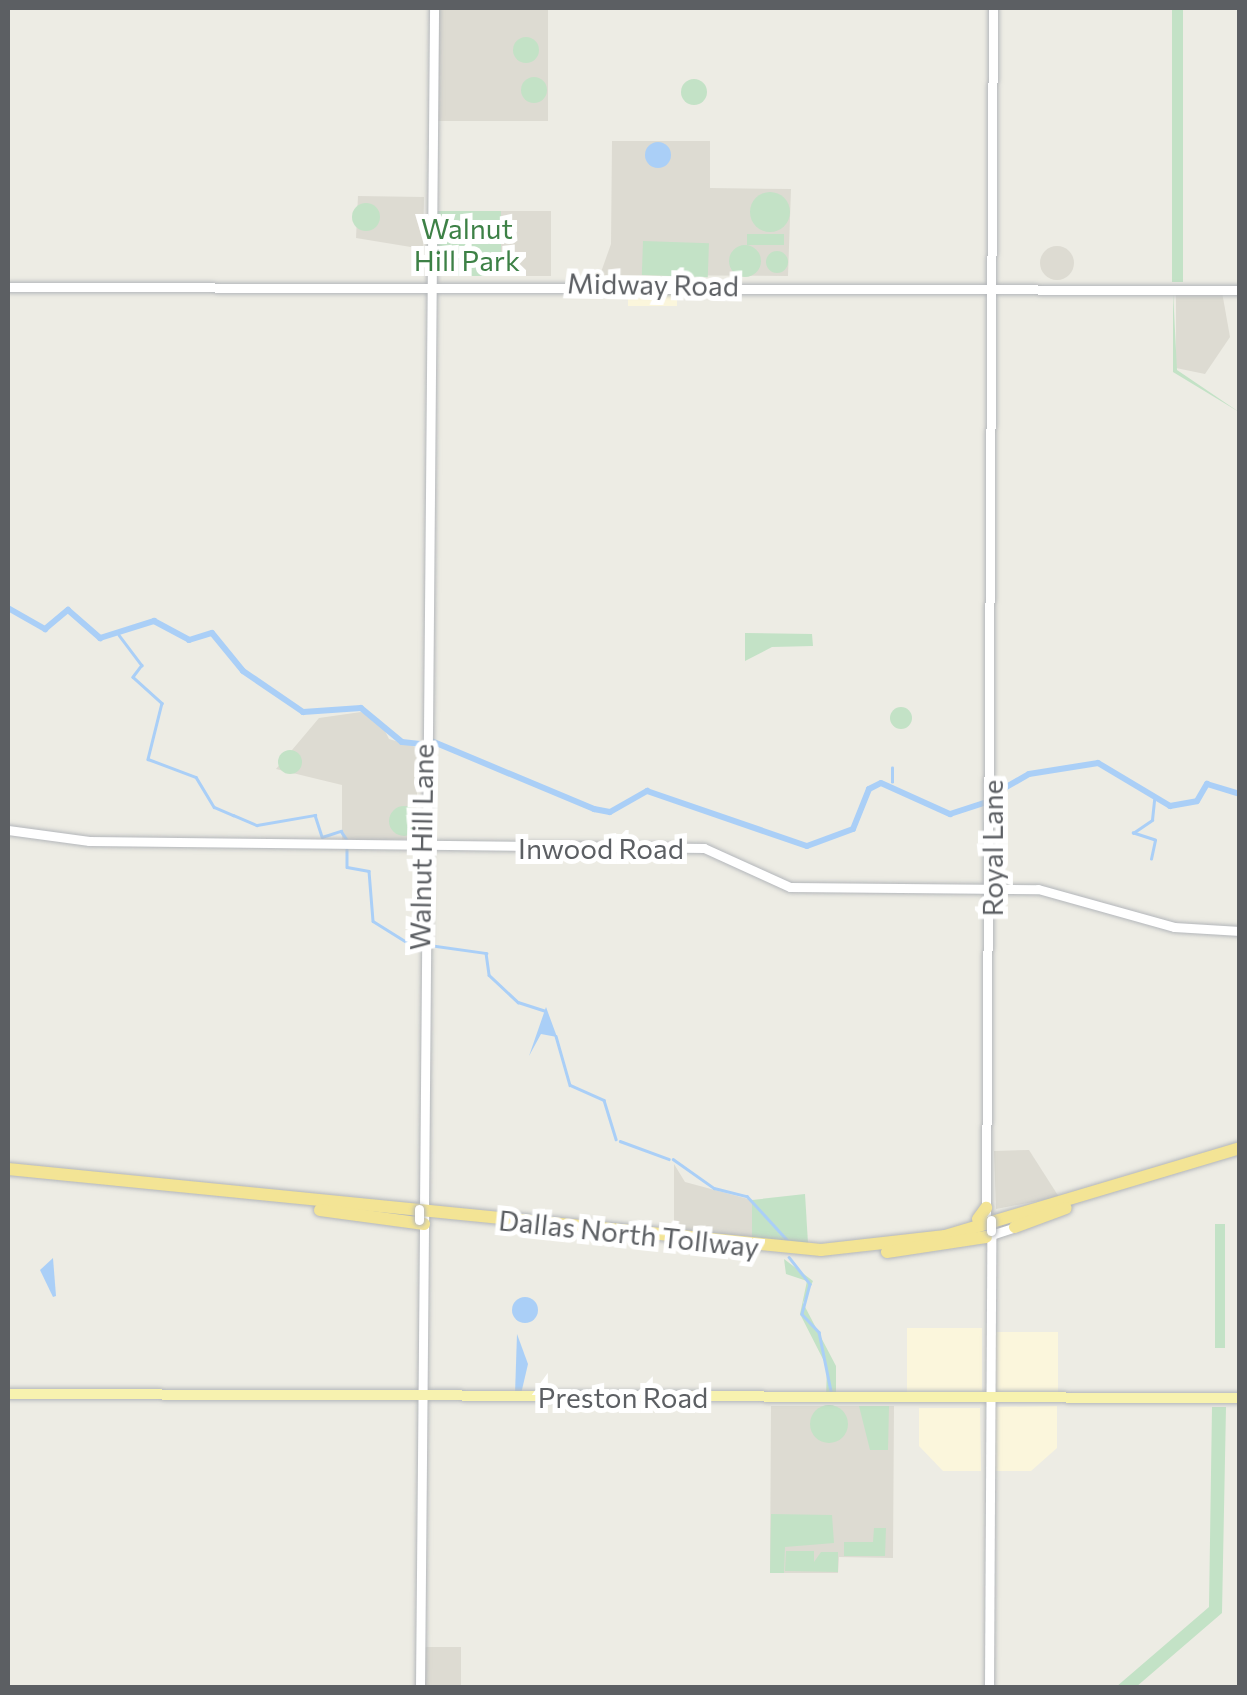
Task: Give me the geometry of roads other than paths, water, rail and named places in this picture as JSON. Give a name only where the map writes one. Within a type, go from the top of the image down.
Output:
[{"type":"highway","name":"Dallas North Tollway","points":[[8,1170],[772,1252],[870,1252],[1076,1200],[1240,1151]]},
{"type":"highway","name":"Dallas North Tollway","points":[[8,1170],[754,1246],[887,1245],[1076,1200]]},
{"type":"highway","points":[[870,1252],[1076,1200]]},
{"type":"highway","points":[[1015,1227],[1076,1200]]},
{"type":"highway","points":[[302,1202],[419,1214]]},
{"type":"highway","points":[[887,1245],[987,1224]]},
{"type":"main road","name":"Walnut Hill Lane","points":[[418,1688],[431,8]]},
{"type":"main road","name":"Royal Lane","points":[[986,1688],[996,8]]},
{"type":"main road","name":"Midway Road","points":[[8,284],[523,280],[1240,288]]},
{"type":"main road","name":"Walnut Hill Lane","points":[[424,802],[425,594]]},
{"type":"main road","name":"Inwood Road","points":[[8,829],[147,840],[704,847],[760,877],[1058,892],[1174,927],[1240,929]]},
{"type":"main road","points":[[987,1224],[1015,1227]]},
{"type":"main road","name":"Preston Road","points":[[8,1396],[1240,1401]]},
{"type":"water","points":[[658,142],[667,146],[671,155],[667,164],[658,168],[649,164],[645,155],[649,146]]},
{"type":"water","points":[[546,1007],[557,1037],[541,1034],[529,1056]]},
{"type":"water","points":[[53,1258],[56,1296],[53,1297],[40,1270]]},
{"type":"water","points":[[525,1297],[534,1301],[538,1310],[534,1319],[525,1323],[516,1319],[512,1310],[516,1301]]},
{"type":"water","points":[[517,1334],[528,1364],[521,1394],[515,1394]]},
{"type":"waterway","points":[[8,608],[45,629],[68,610],[100,638],[154,621],[189,640],[212,633],[243,671],[303,712],[361,708],[402,742],[420,744]]},
{"type":"waterway","points":[[119,635],[142,665],[133,677],[162,703],[148,759],[196,777],[214,807],[257,825],[315,815],[322,837],[341,831],[347,840]]},
{"type":"waterway","points":[[429,740],[594,809],[610,812],[647,791],[807,846],[853,829],[869,789],[881,783],[950,814],[986,802]]},
{"type":"waterway","points":[[994,794],[1029,774],[1098,763],[1170,806],[1197,801],[1207,784],[1240,794]]},
{"type":"waterway","points":[[892,768],[892,782]]},
{"type":"waterway","points":[[1151,859],[1155,840],[1133,833],[1152,820],[1154,800]]},
{"type":"waterway","points":[[347,848],[347,867],[369,871],[373,921],[416,948]]},
{"type":"waterway","points":[[429,945],[486,953],[489,975],[518,1002],[545,1011]]},
{"type":"waterway","points":[[556,1036],[570,1085],[604,1100],[616,1139]]},
{"type":"waterway","points":[[620,1141],[669,1159]]},
{"type":"waterway","points":[[673,1159],[714,1188],[747,1196],[791,1244]]},
{"type":"waterway","points":[[789,1257],[810,1284],[802,1314],[819,1332],[831,1391]]},
{"type":"park label","name":"Walnut Hill Park","points":[[467,244]]}]
